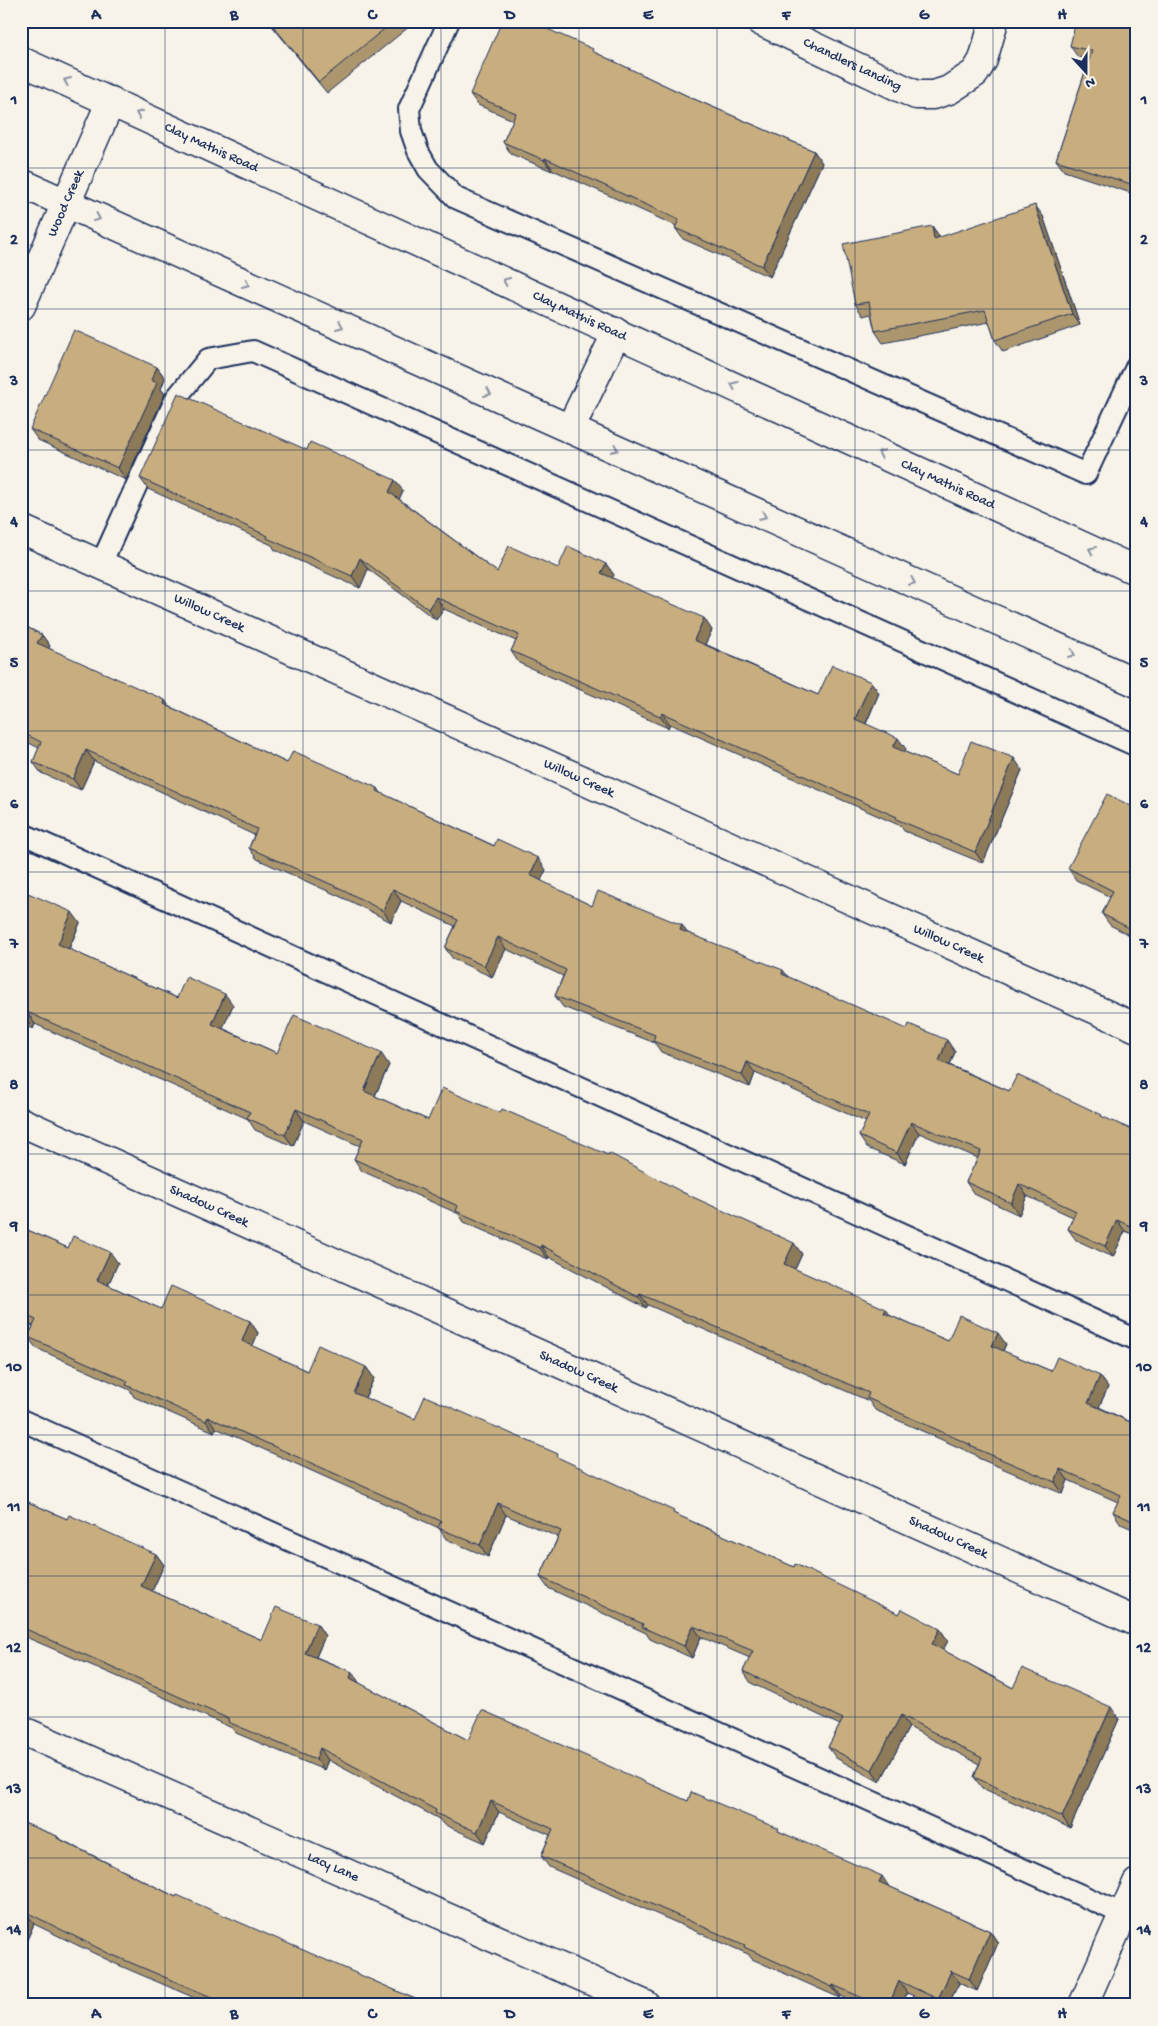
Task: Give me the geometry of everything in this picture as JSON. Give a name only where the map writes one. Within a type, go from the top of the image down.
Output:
[{"type":"street","name":"Chandlers Landing","points":[[760,21],[916,95],[933,95],[949,90],[975,73],[983,60],[994,21]]},
{"type":"street","name":"Clay Mathis Road","points":[[21,61],[1137,571]]},
{"type":"street","name":"Wood Creek","points":[[21,306],[111,101]]},
{"type":"street","points":[[21,183],[1137,683]]},
{"type":"street","points":[[570,429],[617,332]]},
{"type":"street","name":"Willow Creek","points":[[21,529],[1137,1028]]},
{"type":"street","name":"Shadow Creek","points":[[21,1122],[1137,1622]]},
{"type":"street","name":"Lacy Lane","points":[[21,1730],[646,2005]]},
{"type":"street","points":[[1083,2005],[1137,1883]]},
{"type":"lane","points":[[449,21],[409,109],[411,131],[418,151],[428,169],[456,198],[1086,474],[1137,365]]},
{"type":"lane","points":[[101,564],[176,398],[208,359],[253,351],[1137,746]]},
{"type":"lane","points":[[21,833],[1137,1340]]},
{"type":"lane","points":[[21,1420],[1123,1914]]},
{"type":"building","points":[[269,21],[394,21],[319,82]]},
{"type":"building","points":[[502,21],[529,21],[593,49],[592,51],[694,99],[814,151],[762,266],[675,228],[679,220],[545,158],[544,160],[503,142],[516,113],[470,94]]},
{"type":"building","points":[[1076,21],[1137,21],[1137,186],[1056,160],[1092,51],[1070,46]]},
{"type":"building","points":[[1035,205],[1072,314],[995,340],[985,310],[875,331],[869,302],[855,304],[843,244],[932,226],[934,239]]},
{"type":"building","points":[[74,330],[157,367],[151,380],[157,383],[118,468],[30,429]]},
{"type":"building","points":[[178,393],[307,450],[310,442],[395,480],[389,492],[497,572],[509,546],[558,568],[568,546],[606,564],[601,573],[704,618],[694,640],[818,695],[832,665],[871,682],[855,719],[898,738],[893,747],[958,774],[971,741],[1014,758],[975,852],[896,819],[897,817],[662,713],[660,716],[511,651],[519,635],[436,597],[428,609],[360,558],[352,576],[140,478]]},
{"type":"building","points":[[21,624],[42,635],[37,643],[165,700],[164,704],[287,763],[293,751],[378,788],[377,791],[494,846],[497,839],[538,858],[530,875],[592,906],[598,891],[682,925],[680,930],[783,970],[782,974],[907,1029],[909,1024],[947,1040],[939,1061],[1009,1091],[1017,1075],[1137,1132],[1137,1229],[1117,1220],[1105,1246],[1068,1229],[1076,1211],[1019,1184],[1011,1203],[966,1182],[981,1151],[911,1122],[897,1153],[859,1136],[869,1115],[747,1062],[742,1075],[653,1041],[655,1035],[555,996],[566,970],[498,937],[484,966],[445,948],[458,920],[393,889],[383,911],[344,890],[249,848],[257,829],[86,750],[73,779],[33,762],[41,742],[21,732]]},
{"type":"building","points":[[1107,794],[1137,809],[1137,932],[1102,914],[1113,891],[1068,868]]},
{"type":"building","points":[[21,890],[72,912],[58,944],[177,998],[186,977],[225,994],[212,1024],[277,1053],[294,1015],[381,1053],[364,1091],[428,1120],[442,1088],[500,1113],[502,1109],[608,1155],[609,1153],[684,1193],[794,1243],[784,1264],[886,1309],[884,1313],[948,1341],[959,1315],[998,1333],[992,1346],[1051,1371],[1057,1357],[1100,1376],[1088,1403],[1137,1425],[1137,1523],[1113,1512],[1121,1495],[1060,1469],[1055,1482],[970,1446],[867,1398],[869,1393],[640,1294],[638,1297],[541,1245],[540,1248],[456,1211],[458,1206],[354,1159],[363,1139],[296,1109],[285,1135],[247,1118],[250,1112],[126,1056],[27,1012],[25,1018],[21,1016]]},
{"type":"building","points":[[21,1227],[68,1248],[73,1236],[110,1252],[97,1280],[161,1309],[171,1286],[250,1321],[242,1341],[307,1371],[318,1345],[366,1367],[354,1393],[415,1419],[425,1396],[558,1454],[557,1457],[674,1511],[673,1513],[794,1567],[795,1564],[899,1614],[902,1609],[940,1629],[932,1644],[1013,1688],[1022,1668],[1111,1707],[1062,1817],[974,1777],[982,1758],[901,1715],[872,1770],[828,1747],[843,1719],[743,1671],[753,1651],[693,1626],[684,1646],[642,1627],[643,1624],[540,1577],[561,1531],[498,1503],[480,1545],[438,1528],[441,1521],[208,1417],[206,1421],[126,1385],[128,1381],[28,1337],[36,1320],[21,1313]]},
{"type":"building","points":[[21,1499],[67,1519],[69,1515],[156,1554],[141,1586],[262,1640],[276,1607],[317,1624],[305,1653],[352,1672],[350,1678],[468,1740],[482,1710],[688,1801],[691,1792],[779,1829],[778,1831],[882,1876],[879,1882],[990,1931],[969,1979],[951,1971],[938,1999],[899,1981],[889,2005],[879,2005],[833,1985],[832,1987],[744,1947],[745,1945],[541,1856],[553,1829],[491,1801],[477,1832],[435,1813],[436,1810],[320,1748],[316,1759],[228,1722],[229,1719],[21,1627]]},
{"type":"building","points":[[21,1822],[57,1836],[57,1838],[176,1897],[177,1895],[429,2005],[230,2005],[108,1953],[26,1912],[21,1923]]}]
